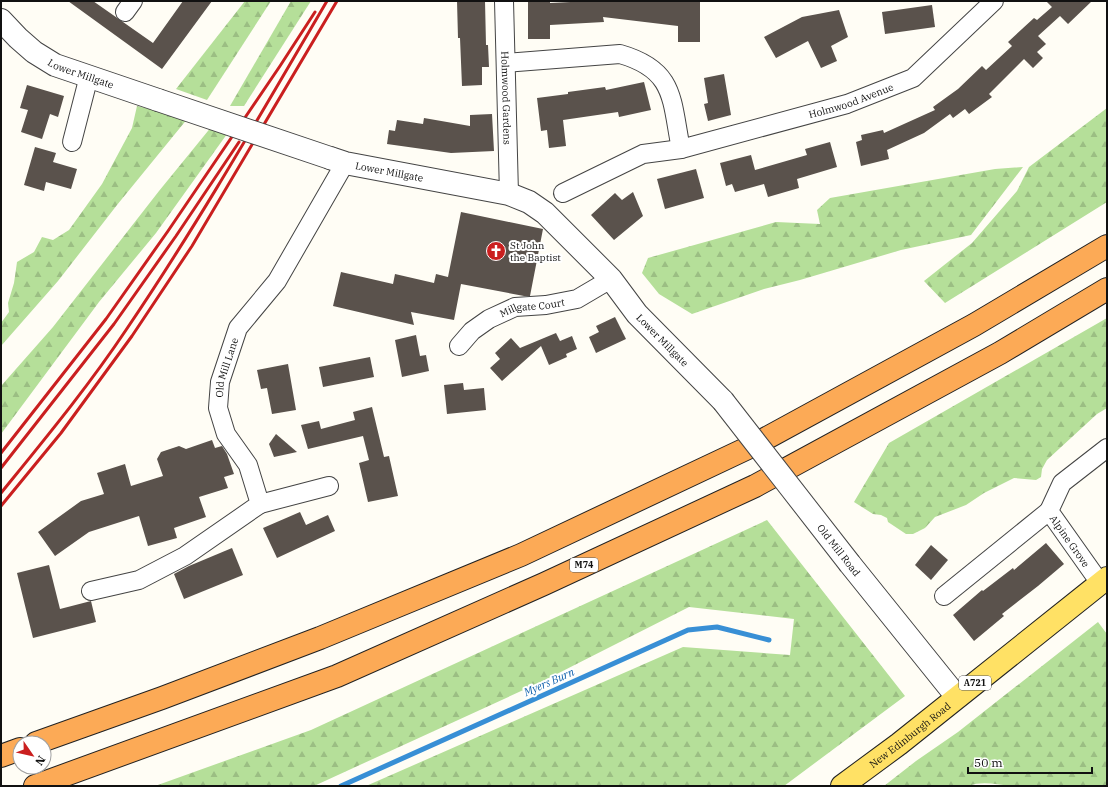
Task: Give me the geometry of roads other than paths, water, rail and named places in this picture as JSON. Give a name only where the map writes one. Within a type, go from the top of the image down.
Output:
[{"type":"highway","points":[[52,737],[162,698],[320,638],[528,552],[752,446],[974,325],[1107,246]]},
{"type":"highway","name":"M74","points":[[35,786],[337,676],[544,584],[755,486],[1000,353],[1107,288]]},
{"type":"highway","points":[[1,756],[12,752]]},
{"type":"main road","name":"New Edinburgh Road","points":[[842,786],[878,760],[957,697],[1105,585]]},
{"type":"street","name":"Holmwood Gardens","points":[[504,1],[509,194]]},
{"type":"street","name":"Holmwood Avenue","points":[[563,193],[643,154],[681,149],[847,104],[913,78],[994,1]]},
{"type":"street","name":"Lower Millgate","points":[[1,20],[34,52],[55,65],[338,160],[509,194],[530,202],[545,213],[611,279],[637,314],[723,401]]},
{"type":"street","points":[[506,63],[620,54],[634,58],[651,66],[663,79],[670,92],[681,149]]},
{"type":"street","points":[[72,142],[89,76]]},
{"type":"street","name":"Old Mill Lane","points":[[260,504],[248,465],[226,434],[218,408],[220,382],[238,328],[277,281],[338,160]]},
{"type":"street","name":"Millgate Court","points":[[459,346],[472,331],[490,319],[515,307],[546,305],[577,299],[611,279]]},
{"type":"street","name":"Old Mill Road","points":[[723,401],[850,564],[957,697]]},
{"type":"street","name":"Alpine Grove","points":[[1105,585],[1049,511],[1062,483],[1107,448]]},
{"type":"street","points":[[91,590],[139,580],[185,556],[260,504],[329,486]]},
{"type":"street","points":[[944,596],[1049,511]]},
{"type":"waterway","name":"Myers Burn","points":[[341,786],[688,630],[717,627],[769,640]]},
{"type":"railway","points":[[1,493],[96,372],[153,290],[229,167],[327,1]]},
{"type":"railway","points":[[1,506],[61,433],[132,336],[192,246],[337,1]]},
{"type":"railway","points":[[1,453],[106,319],[168,231],[315,12]]},
{"type":"railway","points":[[1,468],[114,324],[176,236],[239,142]]},
{"type":"place","name":"St John the Baptist","points":[[496,251]]}]
